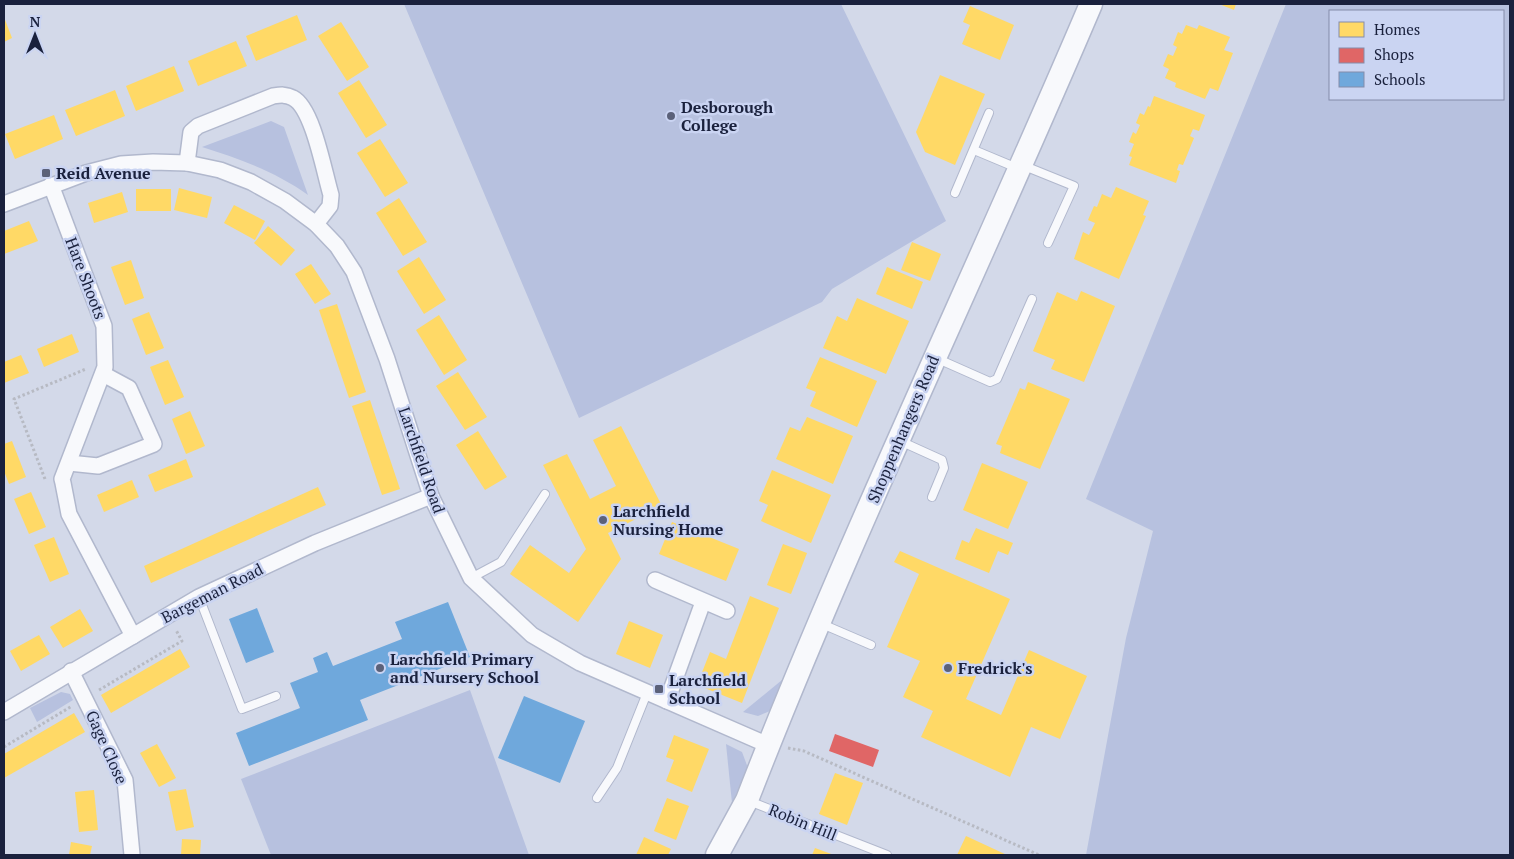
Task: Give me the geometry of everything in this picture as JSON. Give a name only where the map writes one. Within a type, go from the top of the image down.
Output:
[{"type":"street","name":"Shoppenhangers Road","points":[[717,855],[746,800],[898,440],[934,357],[1022,167],[1091,4]]},
{"type":"street","points":[[187,163],[191,132],[198,126],[273,96],[283,95],[292,98],[306,112],[331,194],[330,206],[316,224]]},
{"type":"street","name":"Larchfield Road","points":[[4,204],[51,185],[120,164],[187,163],[220,170],[251,182],[285,201],[316,224],[337,246],[354,272],[387,359],[431,496],[471,578],[532,634],[580,663],[768,745]]},
{"type":"street","name":"Hare Shoots","points":[[51,185],[104,326],[104,368],[62,479],[69,514],[133,636]]},
{"type":"street","points":[[68,463],[98,466],[154,444],[129,388],[104,368]]},
{"type":"street","name":"Bargeman Road","points":[[4,712],[199,597],[316,543],[431,496]]},
{"type":"street","points":[[655,580],[703,602],[727,610]]},
{"type":"street","points":[[667,701],[703,602]]},
{"type":"street","name":"Gage Close","points":[[72,671],[125,780],[132,855]]},
{"type":"lane","points":[[955,193],[989,113]]},
{"type":"lane","points":[[974,150],[1074,186],[1048,244]]},
{"type":"lane","points":[[934,357],[990,382],[997,379],[1032,299]]},
{"type":"lane","points":[[898,440],[942,460],[944,468],[932,497]]},
{"type":"lane","points":[[471,578],[501,562],[546,494]]},
{"type":"lane","points":[[199,597],[242,709],[276,696]]},
{"type":"lane","points":[[820,623],[871,645]]},
{"type":"lane","points":[[597,798],[621,761],[647,693]]},
{"type":"lane","name":"Robin Hill","points":[[746,800],[887,855]]},
{"type":"path","points":[[63,483],[48,486],[14,399],[104,368]]},
{"type":"path","points":[[4,747],[182,641],[169,615]]},
{"type":"path","points":[[768,745],[804,751],[1039,855]]},
{"type":"shaded area","name":"Desborough College","points":[[404,4],[841,4],[946,221],[832,289],[822,302],[579,418]]},
{"type":"shaded area","points":[[1286,4],[1510,4],[1510,855],[1086,855],[1126,638],[1153,531],[1086,499]]},
{"type":"shaded area","points":[[271,121],[284,127],[308,195],[283,179],[257,167],[202,147]]},
{"type":"shaded area","points":[[788,675],[775,709],[758,716],[743,712]]},
{"type":"shaded area","points":[[470,690],[529,855],[271,855],[241,779]]},
{"type":"shaded area","points":[[61,692],[70,694],[73,700],[37,722],[30,708]]},
{"type":"shaded area","points":[[726,744],[742,752],[748,768],[732,803]]},
{"type":"building: Homes","points":[[1219,4],[1236,4],[1234,10]]},
{"type":"building: Homes","points":[[970,6],[1014,25],[1000,60],[962,44],[970,25],[963,22]]},
{"type":"building: Homes","points":[[297,15],[307,40],[256,61],[246,36]]},
{"type":"building: Homes","points":[[4,17],[12,38],[4,42]]},
{"type":"building: Homes","points":[[341,22],[369,67],[347,81],[318,36]]},
{"type":"building: Homes","points":[[1186,25],[1197,29],[1199,25],[1230,37],[1224,50],[1233,53],[1218,91],[1210,88],[1205,99],[1175,87],[1176,83],[1165,78],[1169,69],[1163,66],[1168,54],[1173,56],[1177,47],[1173,45],[1178,32],[1182,34]]},
{"type":"building: Homes","points":[[236,41],[247,66],[198,86],[188,61]]},
{"type":"building: Homes","points":[[174,66],[184,91],[136,111],[126,86]]},
{"type":"building: Homes","points":[[940,75],[985,94],[955,165],[925,152],[916,132]]},
{"type":"building: Homes","points":[[359,80],[387,125],[366,138],[338,93]]},
{"type":"building: Homes","points":[[115,90],[125,116],[76,136],[65,110]]},
{"type":"building: Homes","points":[[1154,96],[1205,115],[1199,131],[1193,129],[1190,136],[1194,138],[1183,165],[1179,164],[1177,170],[1180,171],[1176,183],[1129,165],[1132,157],[1129,156],[1134,144],[1129,142],[1133,132],[1136,134],[1140,125],[1136,123],[1140,113],[1144,115],[1148,106],[1150,107]]},
{"type":"building: Homes","points":[[54,115],[63,139],[15,159],[5,134]]},
{"type":"building: Homes","points":[[380,139],[408,183],[385,197],[357,153]]},
{"type":"building: Homes","points":[[1116,187],[1149,201],[1143,215],[1146,216],[1119,279],[1074,259],[1083,232],[1089,235],[1095,223],[1088,220],[1094,206],[1097,207],[1102,194],[1111,198]]},
{"type":"building: Homes","points":[[179,188],[212,197],[207,218],[174,210]]},
{"type":"building: Homes","points":[[136,189],[171,189],[171,211],[136,211]]},
{"type":"building: Homes","points":[[122,192],[128,212],[94,223],[88,203]]},
{"type":"building: Homes","points":[[399,198],[427,242],[403,256],[376,213]]},
{"type":"building: Homes","points":[[234,205],[265,221],[255,240],[224,223]]},
{"type":"building: Homes","points":[[29,221],[38,241],[4,254],[4,231]]},
{"type":"building: Homes","points":[[268,226],[295,250],[281,266],[254,243]]},
{"type":"building: Homes","points":[[912,242],[941,254],[930,281],[901,270]]},
{"type":"building: Homes","points":[[419,257],[446,300],[424,314],[397,271]]},
{"type":"building: Homes","points":[[131,260],[144,298],[125,305],[111,267]]},
{"type":"building: Homes","points":[[311,264],[331,294],[315,304],[295,274]]},
{"type":"building: Homes","points":[[887,267],[923,282],[912,309],[876,294]]},
{"type":"building: Homes","points":[[1081,291],[1115,306],[1084,382],[1051,369],[1055,360],[1033,351],[1057,292],[1077,301]]},
{"type":"building: Homes","points":[[857,298],[909,321],[886,374],[823,348],[837,316],[847,321]]},
{"type":"building: Homes","points":[[337,304],[366,392],[349,398],[319,310]]},
{"type":"building: Homes","points":[[149,312],[164,348],[146,355],[132,319]]},
{"type":"building: Homes","points":[[439,315],[467,360],[444,375],[416,330]]},
{"type":"building: Homes","points":[[72,334],[79,352],[44,367],[37,349]]},
{"type":"building: Homes","points":[[21,355],[29,373],[4,383],[4,362]]},
{"type":"building: Homes","points":[[820,357],[877,381],[857,427],[810,406],[816,392],[806,388]]},
{"type":"building: Homes","points":[[168,360],[184,397],[165,405],[150,367]]},
{"type":"building: Homes","points":[[458,372],[487,417],[465,430],[436,386]]},
{"type":"building: Homes","points":[[1028,382],[1070,399],[1040,469],[1000,453],[1002,446],[996,444],[1020,388],[1025,390]]},
{"type":"building: Homes","points":[[370,400],[400,489],[382,495],[352,406]]},
{"type":"building: Homes","points":[[190,411],[205,446],[186,454],[172,419]]},
{"type":"building: Homes","points":[[807,417],[853,436],[833,484],[776,459],[790,427],[800,431]]},
{"type":"building: Homes","name":"Larchfield Nursing Home","points":[[621,426],[662,506],[608,533],[621,559],[578,622],[510,574],[530,545],[569,573],[586,549],[543,465],[567,454],[590,499],[616,486],[593,440]]},
{"type":"building: Homes","points":[[478,431],[507,477],[485,490],[456,445]]},
{"type":"building: Homes","points":[[12,441],[26,477],[9,484],[4,471],[4,444]]},
{"type":"building: Homes","points":[[186,459],[193,477],[155,492],[148,475]]},
{"type":"building: Homes","points":[[982,463],[1028,482],[1008,529],[963,510]]},
{"type":"building: Homes","points":[[772,470],[831,495],[811,543],[761,521],[768,505],[759,501]]},
{"type":"building: Homes","points":[[132,480],[139,497],[104,512],[97,495]]},
{"type":"building: Homes","points":[[318,487],[326,505],[151,583],[144,566]]},
{"type":"building: Homes","points":[[31,492],[46,527],[29,534],[14,499]]},
{"type":"building: Homes","points":[[672,522],[739,549],[726,581],[659,554]]},
{"type":"building: Homes","points":[[976,528],[1013,543],[1008,555],[998,551],[989,573],[955,559],[962,540],[969,543]]},
{"type":"building: Homes","points":[[54,537],[69,574],[50,582],[34,545]]},
{"type":"building: Homes","points":[[783,544],[807,553],[791,594],[767,585]]},
{"type":"building: Homes","name":"Fredrick's","points":[[900,551],[1010,599],[966,699],[1001,715],[1029,650],[1087,676],[1060,739],[1031,727],[1010,777],[921,737],[933,711],[903,697],[920,661],[887,647],[919,574],[894,562]]},
{"type":"building: Homes","points":[[750,596],[779,608],[742,703],[697,685],[710,652],[726,659]]},
{"type":"building: Homes","points":[[80,609],[93,631],[63,648],[50,627]]},
{"type":"building: Homes","points":[[629,621],[663,635],[650,668],[616,654]]},
{"type":"building: Homes","points":[[39,635],[50,654],[21,671],[10,651]]},
{"type":"building: Homes","points":[[180,649],[190,667],[111,713],[101,695]]},
{"type":"building: Homes","points":[[74,713],[85,732],[4,778],[4,754]]},
{"type":"building: Homes","points":[[674,735],[709,749],[692,792],[666,781],[674,760],[666,757]]},
{"type":"building: Homes","points":[[157,744],[176,778],[159,787],[140,753]]},
{"type":"building: Homes","points":[[835,773],[863,783],[847,825],[819,814]]},
{"type":"building: Homes","points":[[186,789],[194,827],[176,831],[168,792]]},
{"type":"building: Homes","points":[[94,790],[98,830],[79,832],[75,792]]},
{"type":"building: Homes","points":[[667,798],[689,806],[676,840],[654,831]]},
{"type":"building: Homes","points":[[966,836],[1007,855],[957,855]]},
{"type":"building: Homes","points":[[644,837],[671,849],[668,855],[636,855]]},
{"type":"building: Homes","points":[[182,839],[201,840],[200,855],[181,855]]},
{"type":"building: Homes","points":[[71,842],[92,846],[90,855],[69,855]]},
{"type":"building: Homes","points":[[815,848],[834,855],[812,855]]},
{"type":"building: Shops","points":[[835,734],[879,750],[873,767],[829,751]]},
{"type":"building: Schools","points":[[448,602],[470,657],[360,700],[368,720],[249,766],[236,733],[300,708],[290,683],[318,672],[313,658],[327,652],[333,666],[402,639],[395,622]]},
{"type":"building: Schools","points":[[257,608],[274,652],[246,663],[229,619]]},
{"type":"building: Schools","points":[[524,696],[585,721],[560,783],[498,758]]},
{"type":"place","name":"Desborough College","points":[[671,116]]},
{"type":"place","name":"Reid Avenue","points":[[46,173]]},
{"type":"place","name":"Larchfield Nursing Home","points":[[603,520]]},
{"type":"place","name":"Larchfield Primary and Nursery School","points":[[380,668]]},
{"type":"place","name":"Fredrick's","points":[[948,668]]},
{"type":"place","name":"Larchfield School","points":[[659,689]]}]
